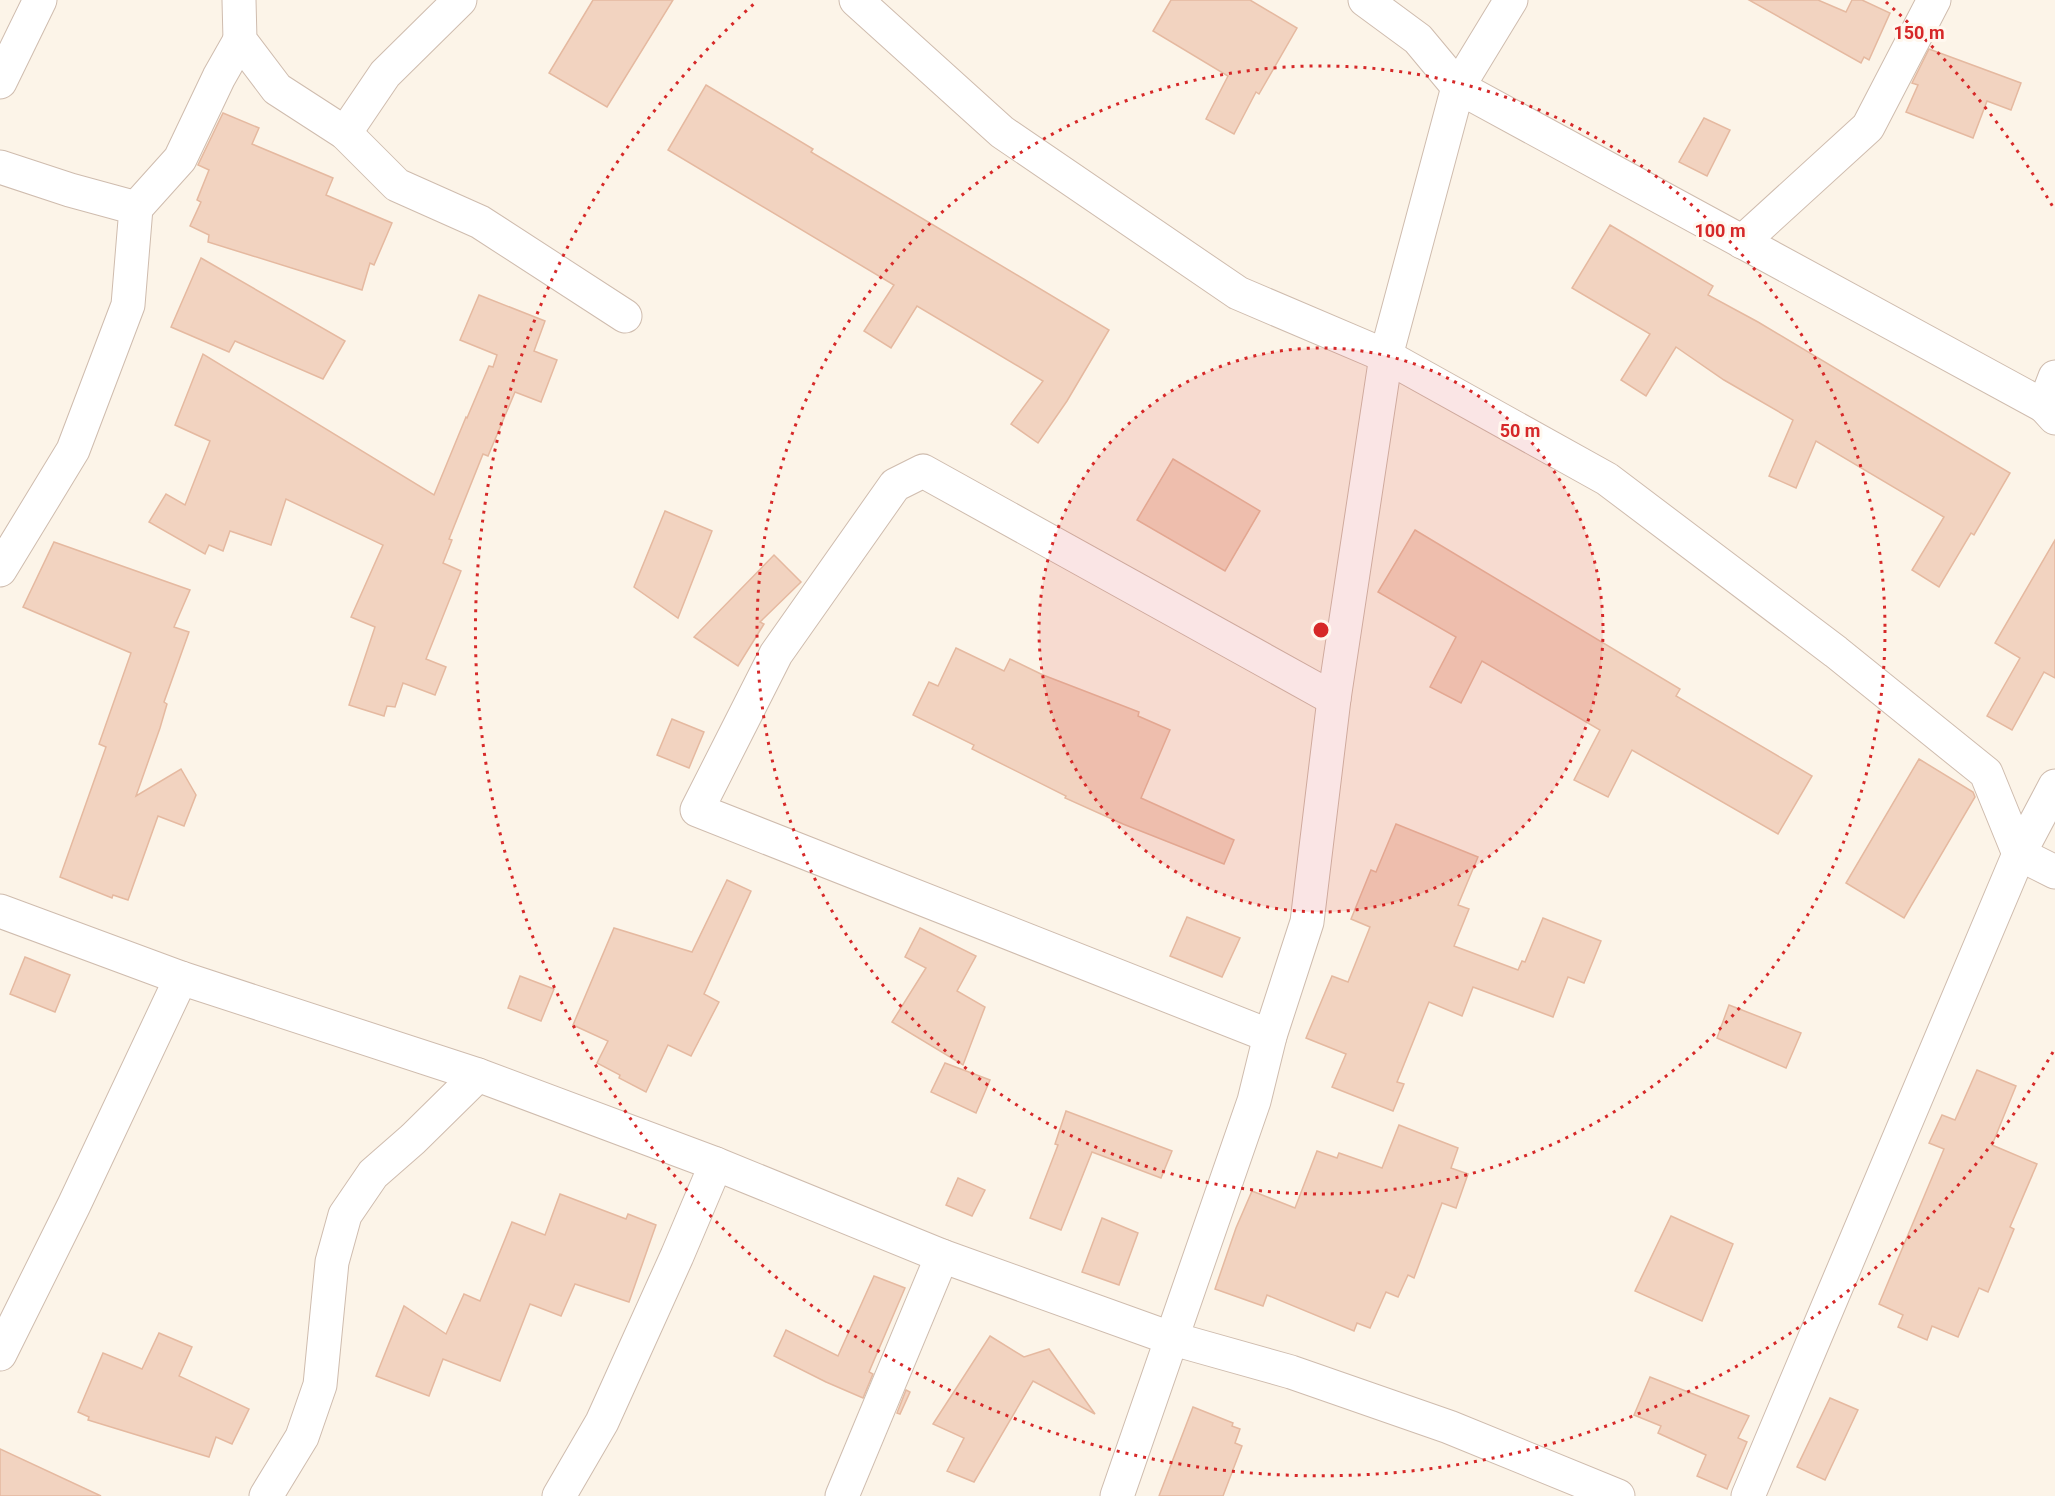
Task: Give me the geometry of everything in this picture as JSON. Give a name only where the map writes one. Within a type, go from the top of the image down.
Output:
[{"type":"street","points":[[0,82],[40,0]]},
{"type":"street","points":[[0,570],[73,450],[128,305],[136,208],[180,159],[219,76],[240,40],[239,0]]},
{"type":"street","points":[[345,133],[385,74],[460,0]]},
{"type":"street","points":[[856,0],[1002,132],[1238,294],[1386,356],[1607,479],[1836,652],[1986,773],[2019,854],[2055,872]]},
{"type":"street","points":[[1365,0],[1418,39],[1458,87],[1742,242],[2051,400]]},
{"type":"street","points":[[1117,1496],[1254,1101],[1270,1036],[1306,922],[1334,699],[1386,356],[1458,87],[1511,0]]},
{"type":"street","points":[[1742,242],[1868,127],[1934,0]]},
{"type":"street","points":[[240,40],[277,89],[345,133],[397,185],[480,222],[625,316]]},
{"type":"street","points":[[0,167],[70,190],[136,208]]},
{"type":"street","points":[[1270,1036],[697,810],[776,654],[895,485],[923,471],[1334,699]]},
{"type":"street","points":[[1748,1496],[2019,854],[2055,786]]},
{"type":"street","points":[[0,911],[182,978],[478,1075],[716,1164],[942,1256],[1170,1338],[1291,1372],[1438,1423],[1618,1496]]},
{"type":"street","points":[[0,1354],[182,978]]},
{"type":"street","points":[[266,1496],[302,1437],[320,1385],[332,1262],[345,1215],[373,1174],[413,1139],[478,1075]]},
{"type":"street","points":[[559,1496],[602,1422],[716,1164]]},
{"type":"street","points":[[842,1496],[942,1256]]},
{"type":"building","points":[[593,0],[673,0],[607,107],[549,73]]},
{"type":"building","points":[[1171,0],[1250,0],[1297,28],[1259,94],[1256,92],[1234,134],[1206,119],[1228,76],[1153,31]]},
{"type":"building","points":[[1749,0],[1818,0],[1846,12],[1852,0],[1862,0],[1890,13],[1869,60],[1864,57],[1861,63]]},
{"type":"building","points":[[1929,49],[2021,83],[2011,110],[1987,101],[1973,138],[1906,112],[1918,85],[1912,83]]},
{"type":"building","points":[[706,85],[813,149],[811,152],[1109,330],[1067,401],[1038,443],[1011,424],[1043,381],[917,306],[891,348],[864,331],[894,285],[668,150]]},
{"type":"building","points":[[223,113],[259,128],[252,144],[333,178],[326,195],[392,223],[374,265],[370,263],[362,290],[208,242],[209,235],[190,226],[201,202],[197,200],[209,170],[198,165]]},
{"type":"building","points":[[1704,118],[1730,130],[1707,176],[1679,162]]},
{"type":"building","points":[[1610,225],[1713,286],[1708,295],[1758,322],[2010,473],[1974,535],[1971,533],[1939,587],[1912,570],[1944,517],[1816,441],[1796,488],[1769,476],[1793,420],[1724,380],[1676,347],[1646,396],[1621,380],[1650,334],[1572,288]]},
{"type":"building","points":[[201,258],[345,341],[323,379],[235,341],[229,352],[171,327]]},
{"type":"building","points":[[479,295],[545,321],[534,351],[557,360],[541,402],[515,392],[488,456],[483,454],[449,539],[452,540],[443,563],[461,571],[426,659],[446,667],[435,695],[403,683],[395,707],[387,706],[384,716],[349,705],[375,627],[351,617],[383,545],[286,499],[271,545],[230,531],[223,551],[209,545],[205,554],[149,522],[166,494],[185,505],[210,441],[175,425],[203,354],[434,495],[466,417],[489,366],[493,367],[497,355],[460,340]]},
{"type":"building","points":[[1173,459],[1260,511],[1225,571],[1137,520]]},
{"type":"building","points":[[665,511],[712,531],[678,618],[634,587]]},
{"type":"building","points":[[1415,530],[1680,689],[1676,696],[1812,776],[1778,834],[1632,750],[1608,797],[1574,780],[1600,730],[1482,661],[1461,703],[1430,687],[1456,637],[1378,592]]},
{"type":"building","points":[[2055,540],[2055,678],[2044,672],[2012,730],[1987,716],[2020,658],[1995,643]]},
{"type":"building","points":[[54,542],[190,590],[174,627],[189,632],[164,702],[167,704],[160,728],[136,796],[181,769],[196,795],[184,826],[158,816],[128,900],[113,895],[112,898],[60,877],[106,747],[99,744],[131,653],[23,607]]},
{"type":"building","points":[[774,555],[801,582],[760,622],[764,624],[738,666],[694,637]]},
{"type":"building","points":[[956,648],[1004,671],[1010,659],[1043,675],[1139,712],[1138,716],[1170,730],[1141,798],[1234,840],[1224,864],[1065,798],[1066,796],[972,749],[974,745],[913,715],[929,682],[938,686]]},
{"type":"building","points":[[672,719],[704,732],[689,768],[657,755]]},
{"type":"building","points":[[1919,759],[1973,792],[1975,797],[1904,918],[1846,883]]},
{"type":"building","points":[[1396,824],[1478,857],[1458,905],[1469,909],[1454,946],[1518,970],[1522,961],[1525,962],[1543,918],[1601,941],[1584,983],[1568,977],[1553,1017],[1473,987],[1462,1016],[1429,1002],[1397,1082],[1404,1084],[1393,1111],[1332,1087],[1346,1054],[1306,1038],[1332,976],[1348,982],[1370,927],[1351,919],[1371,870],[1376,872]]},
{"type":"building","points":[[727,880],[751,891],[704,994],[719,1002],[691,1056],[668,1045],[646,1092],[597,1063],[608,1041],[573,1025],[614,928],[692,952]]},
{"type":"building","points":[[1187,917],[1240,938],[1222,977],[1170,956]]},
{"type":"building","points":[[920,928],[976,956],[957,991],[985,1007],[963,1065],[892,1022],[926,968],[905,957]]},
{"type":"building","points":[[25,957],[70,975],[55,1012],[10,994]]},
{"type":"building","points":[[520,976],[554,989],[541,1021],[508,1008]]},
{"type":"building","points":[[1729,1005],[1801,1033],[1786,1068],[1717,1038]]},
{"type":"building","points":[[945,1063],[990,1080],[976,1113],[931,1092]]},
{"type":"building","points":[[1977,1070],[2016,1086],[1992,1145],[2037,1164],[2010,1227],[2014,1229],[1988,1292],[1979,1288],[1958,1337],[1932,1326],[1927,1340],[1898,1327],[1903,1315],[1879,1304],[1944,1149],[1929,1143],[1942,1115],[1955,1120]]},
{"type":"building","points":[[1066,1111],[1172,1151],[1161,1178],[1092,1152],[1061,1230],[1030,1218],[1058,1145],[1055,1144]]},
{"type":"building","points":[[1399,1125],[1458,1148],[1451,1168],[1468,1174],[1456,1208],[1442,1203],[1414,1278],[1408,1275],[1398,1297],[1386,1292],[1370,1328],[1357,1323],[1354,1331],[1267,1295],[1263,1306],[1215,1289],[1236,1228],[1252,1191],[1295,1208],[1317,1151],[1337,1158],[1339,1153],[1382,1168]]},
{"type":"building","points":[[958,1178],[985,1190],[972,1216],[946,1205]]},
{"type":"building","points":[[560,1194],[626,1219],[628,1214],[656,1225],[629,1302],[575,1284],[561,1316],[530,1304],[500,1381],[443,1359],[429,1396],[376,1376],[404,1306],[446,1334],[464,1294],[480,1301],[512,1222],[545,1235]]},
{"type":"building","points":[[1671,1216],[1733,1244],[1702,1321],[1635,1291]]},
{"type":"building","points":[[1102,1218],[1138,1233],[1119,1285],[1082,1272]]},
{"type":"building","points":[[874,1276],[905,1288],[869,1372],[873,1374],[863,1398],[774,1356],[786,1330],[838,1356]]},
{"type":"building","points":[[159,1333],[192,1347],[179,1376],[249,1409],[232,1444],[216,1437],[209,1457],[88,1420],[89,1417],[78,1412],[103,1353],[142,1369]]},
{"type":"building","points":[[990,1336],[1024,1357],[1049,1349],[1095,1414],[1033,1381],[974,1482],[947,1471],[964,1438],[933,1424]]},
{"type":"building","points":[[1650,1377],[1749,1416],[1738,1438],[1747,1442],[1727,1489],[1697,1476],[1706,1455],[1658,1433],[1661,1426],[1634,1415]]},
{"type":"building","points":[[906,1390],[910,1392],[900,1414],[897,1413]]},
{"type":"building","points":[[1830,1398],[1858,1410],[1825,1480],[1797,1467]]},
{"type":"building","points":[[1193,1407],[1233,1423],[1232,1426],[1240,1429],[1235,1443],[1242,1446],[1223,1496],[1159,1496]]},
{"type":"building","points":[[0,1449],[101,1496],[0,1496]]}]
